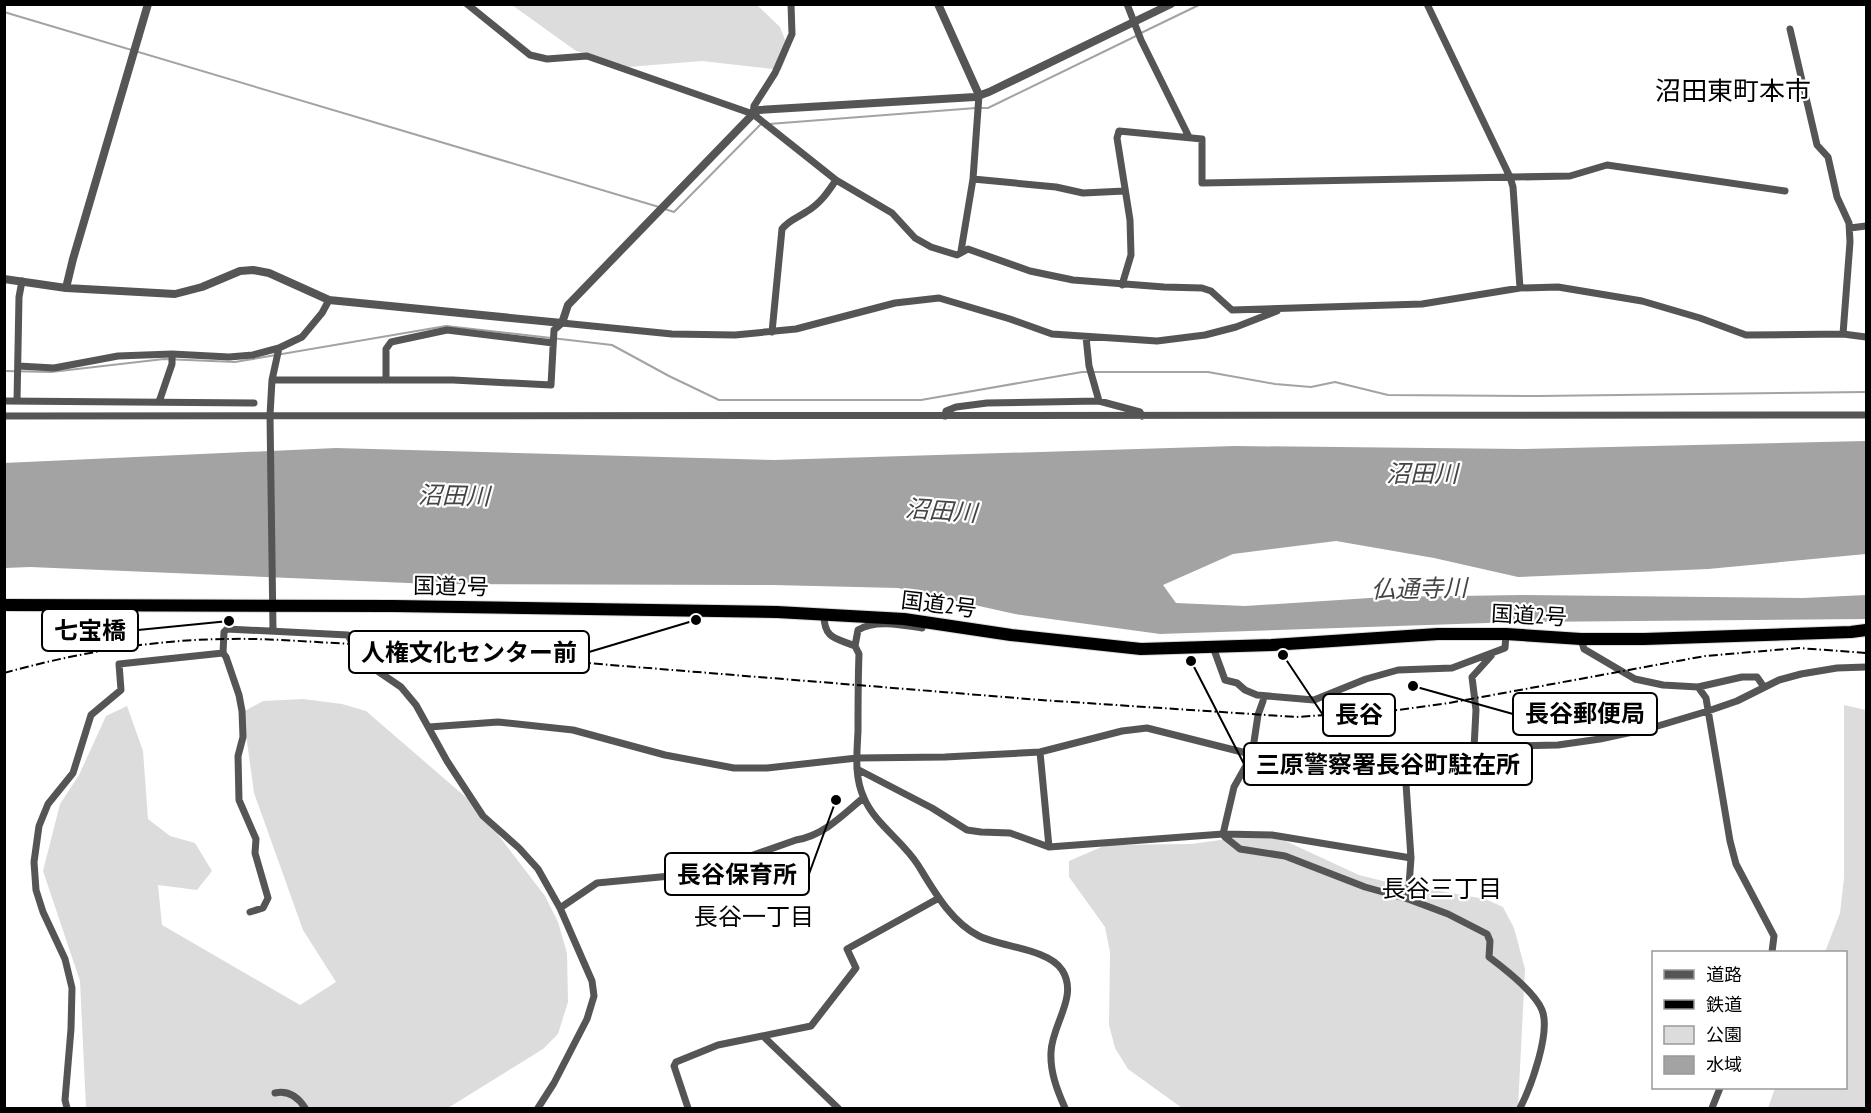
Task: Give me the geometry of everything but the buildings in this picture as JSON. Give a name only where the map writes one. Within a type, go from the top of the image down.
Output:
[{"type":"highway","name":"国道2号","points":[[4,605],[272,601],[393,606],[824,615],[904,619],[1011,635],[1141,649],[1302,643],[1438,634],[1506,634],[1581,639],[1781,635],[1866,630]]},
{"type":"street","points":[[66,288],[72,259],[148,4]]},
{"type":"street","points":[[466,4],[530,55],[547,59],[587,56],[753,114],[836,180],[892,213],[915,238],[930,247],[957,255],[968,249],[1030,271],[1073,280],[1122,285],[1202,288],[1211,291],[1232,310],[1422,304],[1520,288],[1558,287],[1642,301],[1700,318],[1746,335],[1843,334],[1866,337]]},
{"type":"street","points":[[753,114],[754,106],[775,73],[792,34],[791,4]]},
{"type":"street","points":[[938,4],[980,98],[973,179],[961,251]]},
{"type":"street","points":[[1127,4],[1133,23],[1189,137]]},
{"type":"street","points":[[272,380],[453,380],[551,385],[554,330],[562,323],[568,305],[669,199],[759,110],[980,98],[1171,4]]},
{"type":"street","points":[[1427,4],[1510,177],[1513,187],[1520,288]]},
{"type":"street","points":[[1790,29],[1817,145],[1828,157],[1837,197],[1850,228],[1843,334]]},
{"type":"street","points":[[1122,285],[1131,255],[1130,220],[1117,138],[1119,131],[1202,139],[1202,183],[1570,176],[1607,165],[1785,191]]},
{"type":"street","points":[[973,179],[1056,187],[1083,193],[1125,191]]},
{"type":"street","points":[[772,332],[782,229],[788,221],[808,211],[824,198],[836,180]]},
{"type":"street","points":[[1850,228],[1866,226]]},
{"type":"street","points":[[4,279],[66,288],[174,294],[195,289],[240,271],[253,270],[269,273],[329,300],[672,334],[735,335],[796,329],[895,303],[939,298],[1052,334],[1157,341],[1206,335],[1236,327],[1277,312],[1279,309]]},
{"type":"street","points":[[17,401],[19,297],[22,281]]},
{"type":"street","points":[[18,366],[54,368],[118,357],[172,354],[229,357],[253,355],[279,348],[302,337],[322,313],[329,300]]},
{"type":"street","points":[[386,380],[386,349],[391,342],[447,330],[553,343]]},
{"type":"street","points":[[1086,337],[1089,366],[1099,401]]},
{"type":"street","points":[[273,630],[271,418],[272,380],[279,348]]},
{"type":"street","points":[[159,402],[172,364],[172,354]]},
{"type":"street","points":[[4,401],[254,403]]},
{"type":"street","points":[[945,416],[945,411],[956,407],[987,403],[1099,401],[1140,412],[1142,416]]},
{"type":"street","points":[[4,416],[271,418],[1866,415]]},
{"type":"street","points":[[824,615],[824,627],[829,636],[855,646]]},
{"type":"street","points":[[934,624],[932,629],[899,625],[865,626],[858,630],[855,646],[859,654],[857,769],[864,798],[875,815],[912,856],[939,898],[964,927],[981,937],[1048,958],[1061,967],[1069,985],[1067,999],[1053,1033],[1051,1052],[1056,1088],[1065,1108]]},
{"type":"street","points":[[250,912],[263,908],[268,898],[255,853],[256,839],[239,800],[238,756],[243,737],[242,711],[239,695],[223,653],[224,632],[227,629],[273,630],[348,635],[360,659],[401,687],[417,705],[447,761],[483,816],[519,848],[538,869],[560,908],[592,981],[594,996],[587,1019],[554,1083],[538,1108]]},
{"type":"street","points":[[1245,690],[1257,694],[1314,700],[1398,670],[1452,668],[1505,648],[1506,634]]},
{"type":"street","points":[[1581,639],[1584,650],[1635,679],[1663,685],[1698,687],[1742,677],[1757,677],[1764,687]]},
{"type":"street","points":[[1213,647],[1225,680],[1237,683],[1251,697],[1263,701],[1280,702],[1288,698]]},
{"type":"street","points":[[1474,748],[1476,710],[1472,677],[1496,652]]},
{"type":"street","points":[[67,1108],[65,1100],[72,988],[65,959],[43,912],[36,890],[34,862],[39,826],[48,804],[74,773],[91,715],[121,690],[119,664],[223,653]]},
{"type":"street","points":[[429,727],[458,723],[498,722],[573,730],[665,755],[734,768],[767,768],[857,758],[945,757],[1040,752],[1122,731],[1147,728],[1252,755],[1292,761],[1334,761],[1404,754],[1436,748],[1558,745],[1600,739],[1651,728],[1708,711],[1737,701],[1764,687],[1802,674],[1837,668],[1866,667]]},
{"type":"street","points":[[1698,687],[1706,698],[1730,841],[1736,864],[1773,936],[1772,951]]},
{"type":"street","points":[[1223,834],[1234,787],[1252,755],[1258,715],[1263,701]]},
{"type":"street","points":[[1040,752],[1049,847]]},
{"type":"street","points":[[1404,754],[1411,858],[1408,899]]},
{"type":"street","points":[[857,769],[933,808],[968,830],[1010,833],[1049,847],[1223,834],[1272,835],[1411,858]]},
{"type":"street","points":[[560,908],[597,883],[702,873],[807,838],[826,829],[864,798]]},
{"type":"street","points":[[1223,834],[1240,849],[1285,856],[1365,887],[1408,899],[1448,914],[1487,934],[1490,941],[1489,957],[1507,971],[1541,1008],[1545,1028],[1542,1046],[1520,1108]]},
{"type":"street","points":[[688,1108],[674,1066],[675,1062],[718,1046],[812,1026],[856,968],[847,948],[939,898]]},
{"type":"street","points":[[764,1037],[838,1108]]},
{"type":"street","points":[[1712,1108],[1720,1089]]},
{"type":"street","points":[[275,1093],[290,1094],[298,1098],[305,1108]]},
{"type":"green space","points":[[512,5],[757,5],[780,27],[789,50],[781,70],[702,61],[628,67],[576,51]]},
{"type":"green space","points":[[303,699],[342,704],[366,711],[476,806],[545,896],[558,922],[567,953],[568,1002],[558,1034],[543,1049],[448,1108],[86,1108],[80,981],[43,871],[60,804],[79,775],[106,716],[127,706],[143,751],[148,819],[170,836],[195,843],[212,871],[197,890],[158,885],[162,925],[300,1005],[336,982],[303,930],[254,793],[243,712],[263,701]]},
{"type":"green space","points":[[1844,705],[1866,710],[1866,1108],[1768,1108],[1775,1089],[1847,1089],[1847,951],[1825,951],[1840,913],[1844,878]]},
{"type":"green space","points":[[1250,836],[1281,839],[1359,875],[1485,899],[1503,907],[1514,928],[1525,969],[1518,1108],[1182,1108],[1128,1069],[1115,1048],[1109,1025],[1110,952],[1105,927],[1069,877],[1069,861],[1106,845],[1191,844]]},
{"type":"water","name":"沼田川","points":[[1866,441],[1866,554],[1708,569],[1518,577],[1434,558],[1336,541],[1233,554],[1163,585],[1176,603],[1245,606],[1385,597],[1523,595],[1803,598],[1866,595],[1866,619],[1517,622],[1160,634],[1015,614],[898,588],[773,585],[432,584],[30,567],[5,568],[4,463],[336,448],[774,460],[1235,446],[1521,449]]},
{"type":"waterway","points":[[1141,33],[1201,4]]},
{"type":"waterway","points":[[4,12],[659,207]]},
{"type":"waterway","points":[[981,108],[988,108],[1136,36]]},
{"type":"waterway","points":[[769,124],[976,108]]},
{"type":"waterway","points":[[665,209],[674,212],[763,124]]},
{"type":"waterway","points":[[4,371],[51,372],[164,359],[235,362],[446,326],[612,345],[719,400],[921,400],[1082,372],[1208,372],[1275,384],[1311,387],[1335,382],[1388,395],[1538,396],[1866,392]]},
{"type":"railway","points":[[4,673],[58,659],[142,645],[197,640],[273,640],[353,644],[1041,700],[1296,717],[1398,710],[1449,703],[1705,656],[1799,648],[1866,653]]},
{"type":"place","name":"人権文化センター前","points":[[696,620]]},
{"type":"place","name":"七宝橋","points":[[229,621]]},
{"type":"place","name":"長谷","points":[[1283,655]]},
{"type":"place","name":"三原警察署長谷町駐在所","points":[[1191,661]]},
{"type":"place","name":"長谷郵便局","points":[[1413,686]]},
{"type":"place","name":"長谷保育所","points":[[836,800]]},
{"type":"district","name":"沼田東町本市","points":[[1733,91]]},
{"type":"district","name":"長谷三丁目","points":[[1442,889]]},
{"type":"district","name":"長谷一丁目","points":[[754,917]]},
{"type":"water label","name":"仏通寺川","points":[[1419,589]]}]
